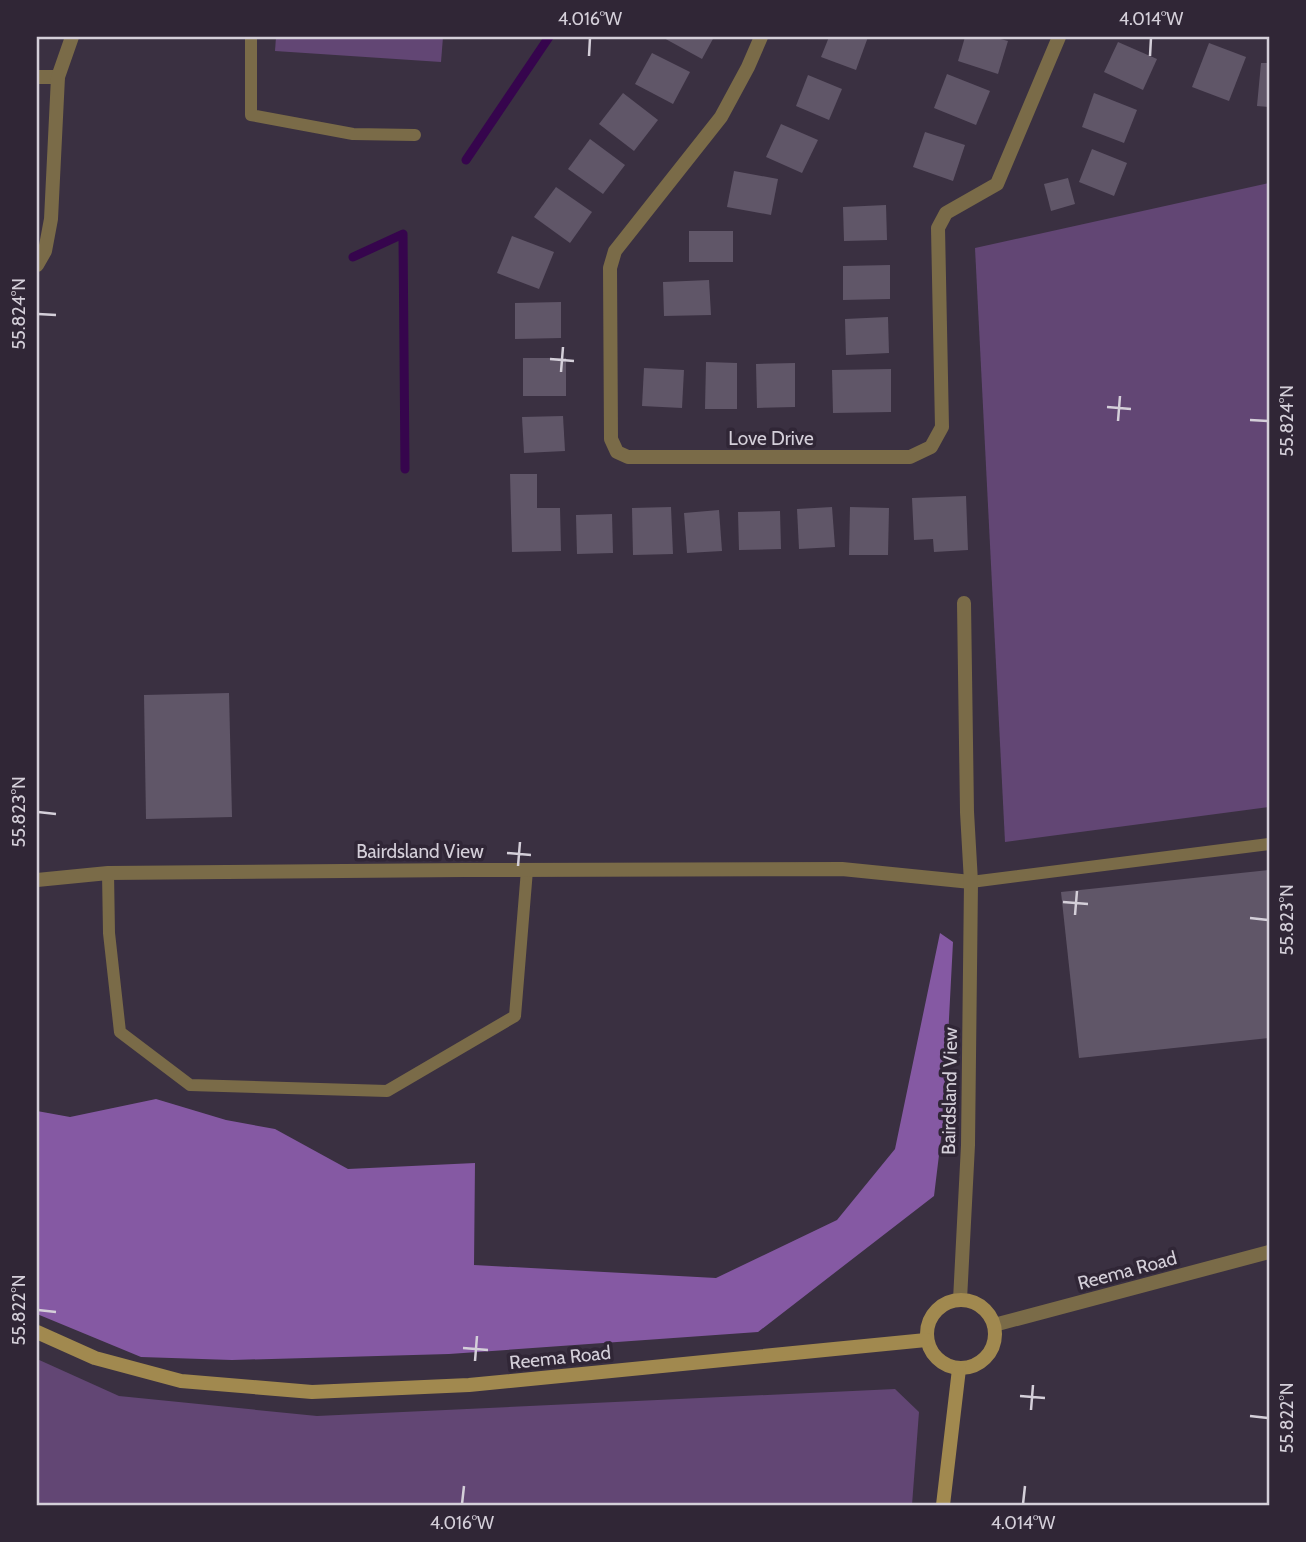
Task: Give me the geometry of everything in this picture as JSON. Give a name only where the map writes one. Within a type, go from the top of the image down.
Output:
[{"type":"street","points":[[37,265],[45,251],[51,219],[58,77],[72,37]]},
{"type":"street","name":"Love Drive","points":[[761,37],[721,117],[615,251],[610,268],[611,439],[617,452],[628,457],[910,457],[931,447],[942,427],[938,228],[946,213],[998,184],[1059,37]]},
{"type":"street","points":[[37,77],[58,77]]},
{"type":"street","name":"Bairdsland View","points":[[960,1300],[968,1144],[971,882],[967,812],[964,603]]},
{"type":"street","name":"Bairdsland View","points":[[37,880],[108,873],[842,869],[971,882]]},
{"type":"street","name":"Reema Road","points":[[994,1325],[1269,1252]]},
{"type":"street","points":[[960,1300],[984,1308],[994,1325],[995,1337],[992,1349],[985,1359],[975,1366],[959,1369],[948,1367],[930,1352],[926,1328],[937,1309],[960,1300]]},
{"type":"street","name":"Reema Road","points":[[37,1332],[95,1358],[181,1381],[312,1392],[469,1385],[926,1340]]},
{"type":"street","points":[[943,1505],[959,1369]]},
{"type":"lane","points":[[251,37],[251,115],[353,134],[415,135]]},
{"type":"lane","points":[[971,882],[1269,844]]},
{"type":"lane","points":[[108,873],[109,933],[120,1031],[130,1039],[190,1085],[387,1091],[515,1016],[527,870]]},
{"type":"shaded area","points":[[276,37],[443,37],[441,62],[275,51]]},
{"type":"shaded area","points":[[1269,183],[1269,807],[1005,842],[975,248]]},
{"type":"shaded area","points":[[940,933],[953,942],[944,1114],[934,1196],[758,1332],[449,1354],[232,1360],[141,1357],[37,1314],[37,1111],[70,1117],[156,1099],[226,1120],[275,1129],[348,1169],[475,1163],[474,1265],[716,1278],[837,1220],[895,1149]]},
{"type":"shaded area","points":[[37,1359],[119,1396],[317,1416],[895,1389],[919,1412],[912,1505],[37,1505]]},
{"type":"building","points":[[662,37],[714,37],[702,59]]},
{"type":"building","points":[[829,37],[868,37],[856,70],[821,57]]},
{"type":"building","points":[[965,37],[993,37],[1008,41],[998,74],[958,61]]},
{"type":"building","points":[[1118,42],[1157,59],[1143,90],[1104,72]]},
{"type":"building","points":[[1209,43],[1246,57],[1229,101],[1192,87]]},
{"type":"building","points":[[652,53],[690,72],[673,104],[635,84]]},
{"type":"building","points":[[1261,63],[1269,63],[1269,107],[1257,106]]},
{"type":"building","points":[[947,74],[990,91],[976,125],[934,108]]},
{"type":"building","points":[[808,75],[842,89],[829,120],[796,106]]},
{"type":"building","points":[[623,93],[658,120],[634,151],[599,124]]},
{"type":"building","points":[[1094,93],[1137,110],[1124,143],[1082,127]]},
{"type":"building","points":[[781,124],[818,140],[802,173],[766,157]]},
{"type":"building","points":[[925,132],[965,145],[953,181],[913,167]]},
{"type":"building","points":[[590,139],[625,165],[603,194],[568,169]]},
{"type":"building","points":[[1092,149],[1127,163],[1114,196],[1079,182]]},
{"type":"building","points":[[734,171],[778,179],[771,215],[727,207]]},
{"type":"building","points":[[1068,178],[1075,204],[1051,211],[1044,184]]},
{"type":"building","points":[[556,187],[592,212],[570,243],[534,217]]},
{"type":"building","points":[[886,205],[887,240],[844,241],[843,207]]},
{"type":"building","points":[[689,231],[733,231],[733,262],[689,262]]},
{"type":"building","points":[[512,236],[554,252],[539,289],[497,273]]},
{"type":"building","points":[[890,265],[890,299],[843,300],[843,266]]},
{"type":"building","points":[[709,280],[711,315],[664,316],[663,282]]},
{"type":"building","points":[[561,302],[561,338],[515,339],[515,303]]},
{"type":"building","points":[[888,317],[889,353],[846,355],[845,319]]},
{"type":"building","points":[[523,358],[566,358],[566,396],[523,396]]},
{"type":"building","points":[[706,362],[737,363],[737,409],[705,409]]},
{"type":"building","points":[[795,363],[795,407],[757,408],[756,364]]},
{"type":"building","points":[[644,368],[684,370],[682,408],[642,406]]},
{"type":"building","points":[[891,369],[891,412],[833,413],[832,370]]},
{"type":"building","points":[[563,416],[565,451],[524,453],[522,417]]},
{"type":"building","points":[[510,474],[537,474],[537,508],[560,508],[561,551],[512,552]]},
{"type":"building","points":[[966,496],[968,550],[934,552],[933,539],[914,540],[912,498]]},
{"type":"building","points":[[671,507],[673,554],[633,555],[632,508]]},
{"type":"building","points":[[832,507],[835,547],[799,549],[797,509]]},
{"type":"building","points":[[850,507],[889,508],[888,555],[849,555]]},
{"type":"building","points":[[719,510],[722,551],[687,553],[684,513]]},
{"type":"building","points":[[780,511],[781,549],[739,550],[738,512]]},
{"type":"building","points":[[612,514],[613,553],[577,554],[576,515]]},
{"type":"building","points":[[229,693],[232,817],[146,819],[144,695]]},
{"type":"building","points":[[1269,870],[1269,1038],[1079,1058],[1061,892]]},
{"type":"waterway","points":[[466,160],[549,37]]},
{"type":"waterway","points":[[353,257],[403,234],[405,469]]}]
